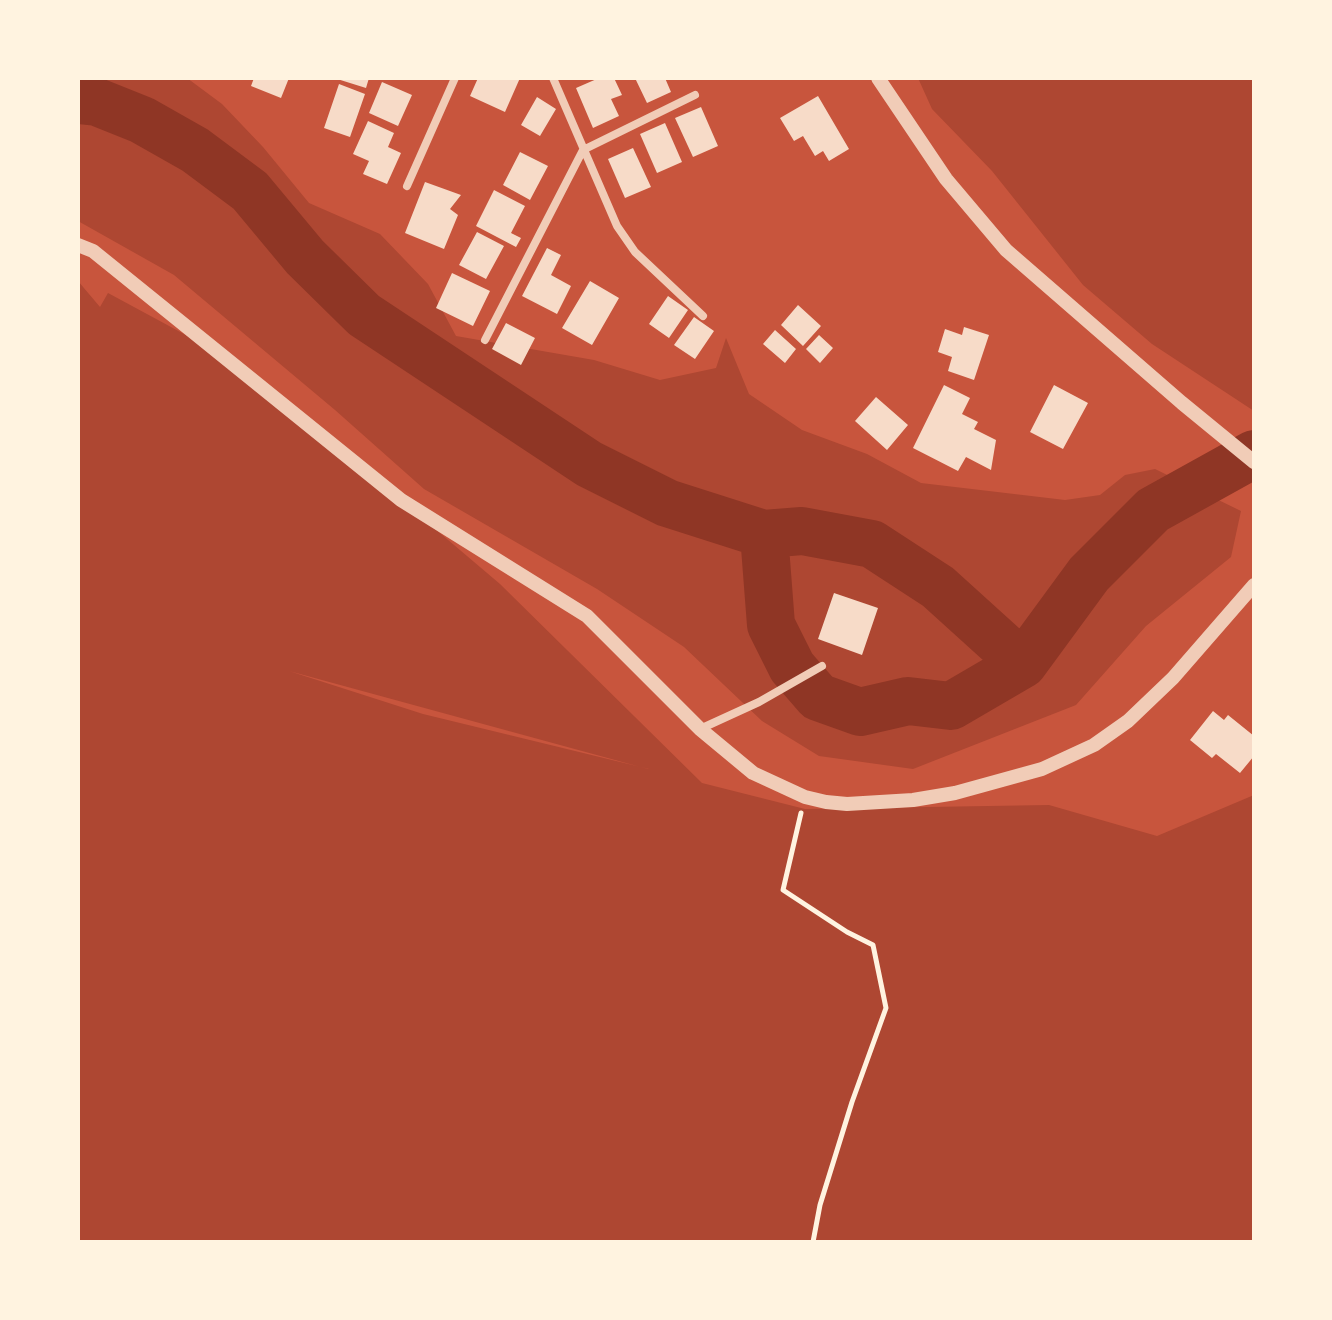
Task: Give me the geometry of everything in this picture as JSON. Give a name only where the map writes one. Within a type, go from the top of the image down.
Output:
[{"type":"street","points":[[407,186],[455,78]]},
{"type":"street","points":[[553,78],[617,226],[635,252],[703,316]]},
{"type":"street","points":[[878,78],[946,179],[1006,250],[1254,462]]},
{"type":"street","points":[[485,340],[583,150],[695,95]]},
{"type":"street","points":[[78,245],[93,251],[401,500],[587,616],[700,729],[753,773],[805,797],[847,804],[913,800],[955,793],[1042,769],[1094,745],[1128,721],[1173,678],[1254,585]]},
{"type":"street","points":[[700,729],[759,702],[822,666]]},
{"type":"path","points":[[805,797],[783,890],[847,932],[873,945],[886,1008],[852,1102],[820,1205],[813,1242]]},
{"type":"shaded area","points":[[78,78],[187,78],[222,104],[263,147],[309,203],[380,234],[428,284],[456,336],[594,360],[660,380],[716,368],[726,338],[749,394],[802,430],[867,454],[921,483],[1065,500],[1100,495],[1125,475],[1155,469],[1241,511],[1231,557],[1146,626],[1076,705],[913,769],[819,756],[762,721],[684,647],[597,589],[424,489],[174,275],[78,221]]},
{"type":"shaded area","points":[[918,78],[1254,78],[1254,411],[1152,344],[1083,285],[992,171],[932,109]]},
{"type":"shaded area","points":[[78,281],[100,307],[108,293],[221,354],[500,584],[702,783],[805,809],[1049,805],[1157,836],[1254,795],[1254,1242],[78,1242]],"holes":[[[289,671],[640,767],[423,714]]]},
{"type":"building","points":[[254,78],[289,78],[281,98],[251,86]]},
{"type":"building","points":[[334,78],[369,78],[366,88]]},
{"type":"building","points":[[478,78],[520,78],[505,112],[470,96]]},
{"type":"building","points":[[599,78],[614,78],[622,95],[611,99],[619,116],[593,128],[576,88]]},
{"type":"building","points":[[635,78],[665,78],[671,92],[647,103]]},
{"type":"building","points":[[382,82],[412,95],[398,126],[369,113]]},
{"type":"building","points":[[339,84],[365,94],[350,137],[324,128]]},
{"type":"building","points":[[818,96],[849,149],[829,161],[823,151],[815,156],[803,136],[794,141],[780,118]]},
{"type":"building","points":[[537,97],[556,109],[540,136],[521,125]]},
{"type":"building","points":[[701,107],[718,146],[693,157],[675,118]]},
{"type":"building","points":[[368,121],[394,133],[388,147],[401,153],[387,184],[363,174],[369,161],[353,154]]},
{"type":"building","points":[[665,123],[682,162],[657,173],[640,134]]},
{"type":"building","points":[[633,148],[651,187],[625,198],[608,159]]},
{"type":"building","points":[[520,152],[548,166],[530,200],[503,185]]},
{"type":"building","points":[[425,182],[461,195],[450,209],[458,215],[444,249],[405,233]]},
{"type":"building","points":[[494,190],[525,206],[511,233],[521,238],[516,247],[476,226]]},
{"type":"building","points":[[477,232],[504,246],[486,279],[459,265]]},
{"type":"building","points":[[547,248],[561,255],[551,275],[571,286],[557,314],[522,296]]},
{"type":"building","points":[[452,273],[490,291],[473,326],[436,308]]},
{"type":"building","points":[[590,281],[619,298],[592,345],[562,328]]},
{"type":"building","points":[[668,296],[688,310],[669,338],[649,324]]},
{"type":"building","points":[[798,305],[821,326],[803,346],[781,325]]},
{"type":"building","points":[[694,317],[714,331],[695,359],[674,345]]},
{"type":"building","points":[[506,323],[535,338],[521,365],[492,349]]},
{"type":"building","points":[[964,327],[989,335],[974,380],[948,371],[952,357],[938,352],[945,329],[962,335]]},
{"type":"building","points":[[775,330],[796,349],[785,363],[763,344]]},
{"type":"building","points":[[819,335],[833,348],[820,363],[806,349]]},
{"type":"building","points":[[944,385],[970,398],[962,414],[978,422],[974,429],[996,440],[991,470],[966,457],[958,471],[913,448]]},
{"type":"building","points":[[1054,385],[1088,403],[1063,449],[1030,432]]},
{"type":"building","points":[[876,397],[908,425],[887,450],[855,421]]},
{"type":"building","points":[[834,593],[878,608],[862,655],[818,639]]},
{"type":"building","points":[[1213,711],[1224,720],[1228,715],[1254,736],[1254,756],[1240,773],[1216,754],[1212,758],[1190,740]]},
{"type":"waterway","points":[[78,100],[97,102],[142,120],[195,150],[250,191],[305,257],[364,315],[589,464],[667,503],[764,534],[802,531],[872,544],[938,587],[1023,664]]},
{"type":"waterway","points":[[764,534],[771,625],[792,667],[818,697],[860,712],[908,701],[951,706],[1023,664],[1089,574],[1153,510],[1254,454]]}]
